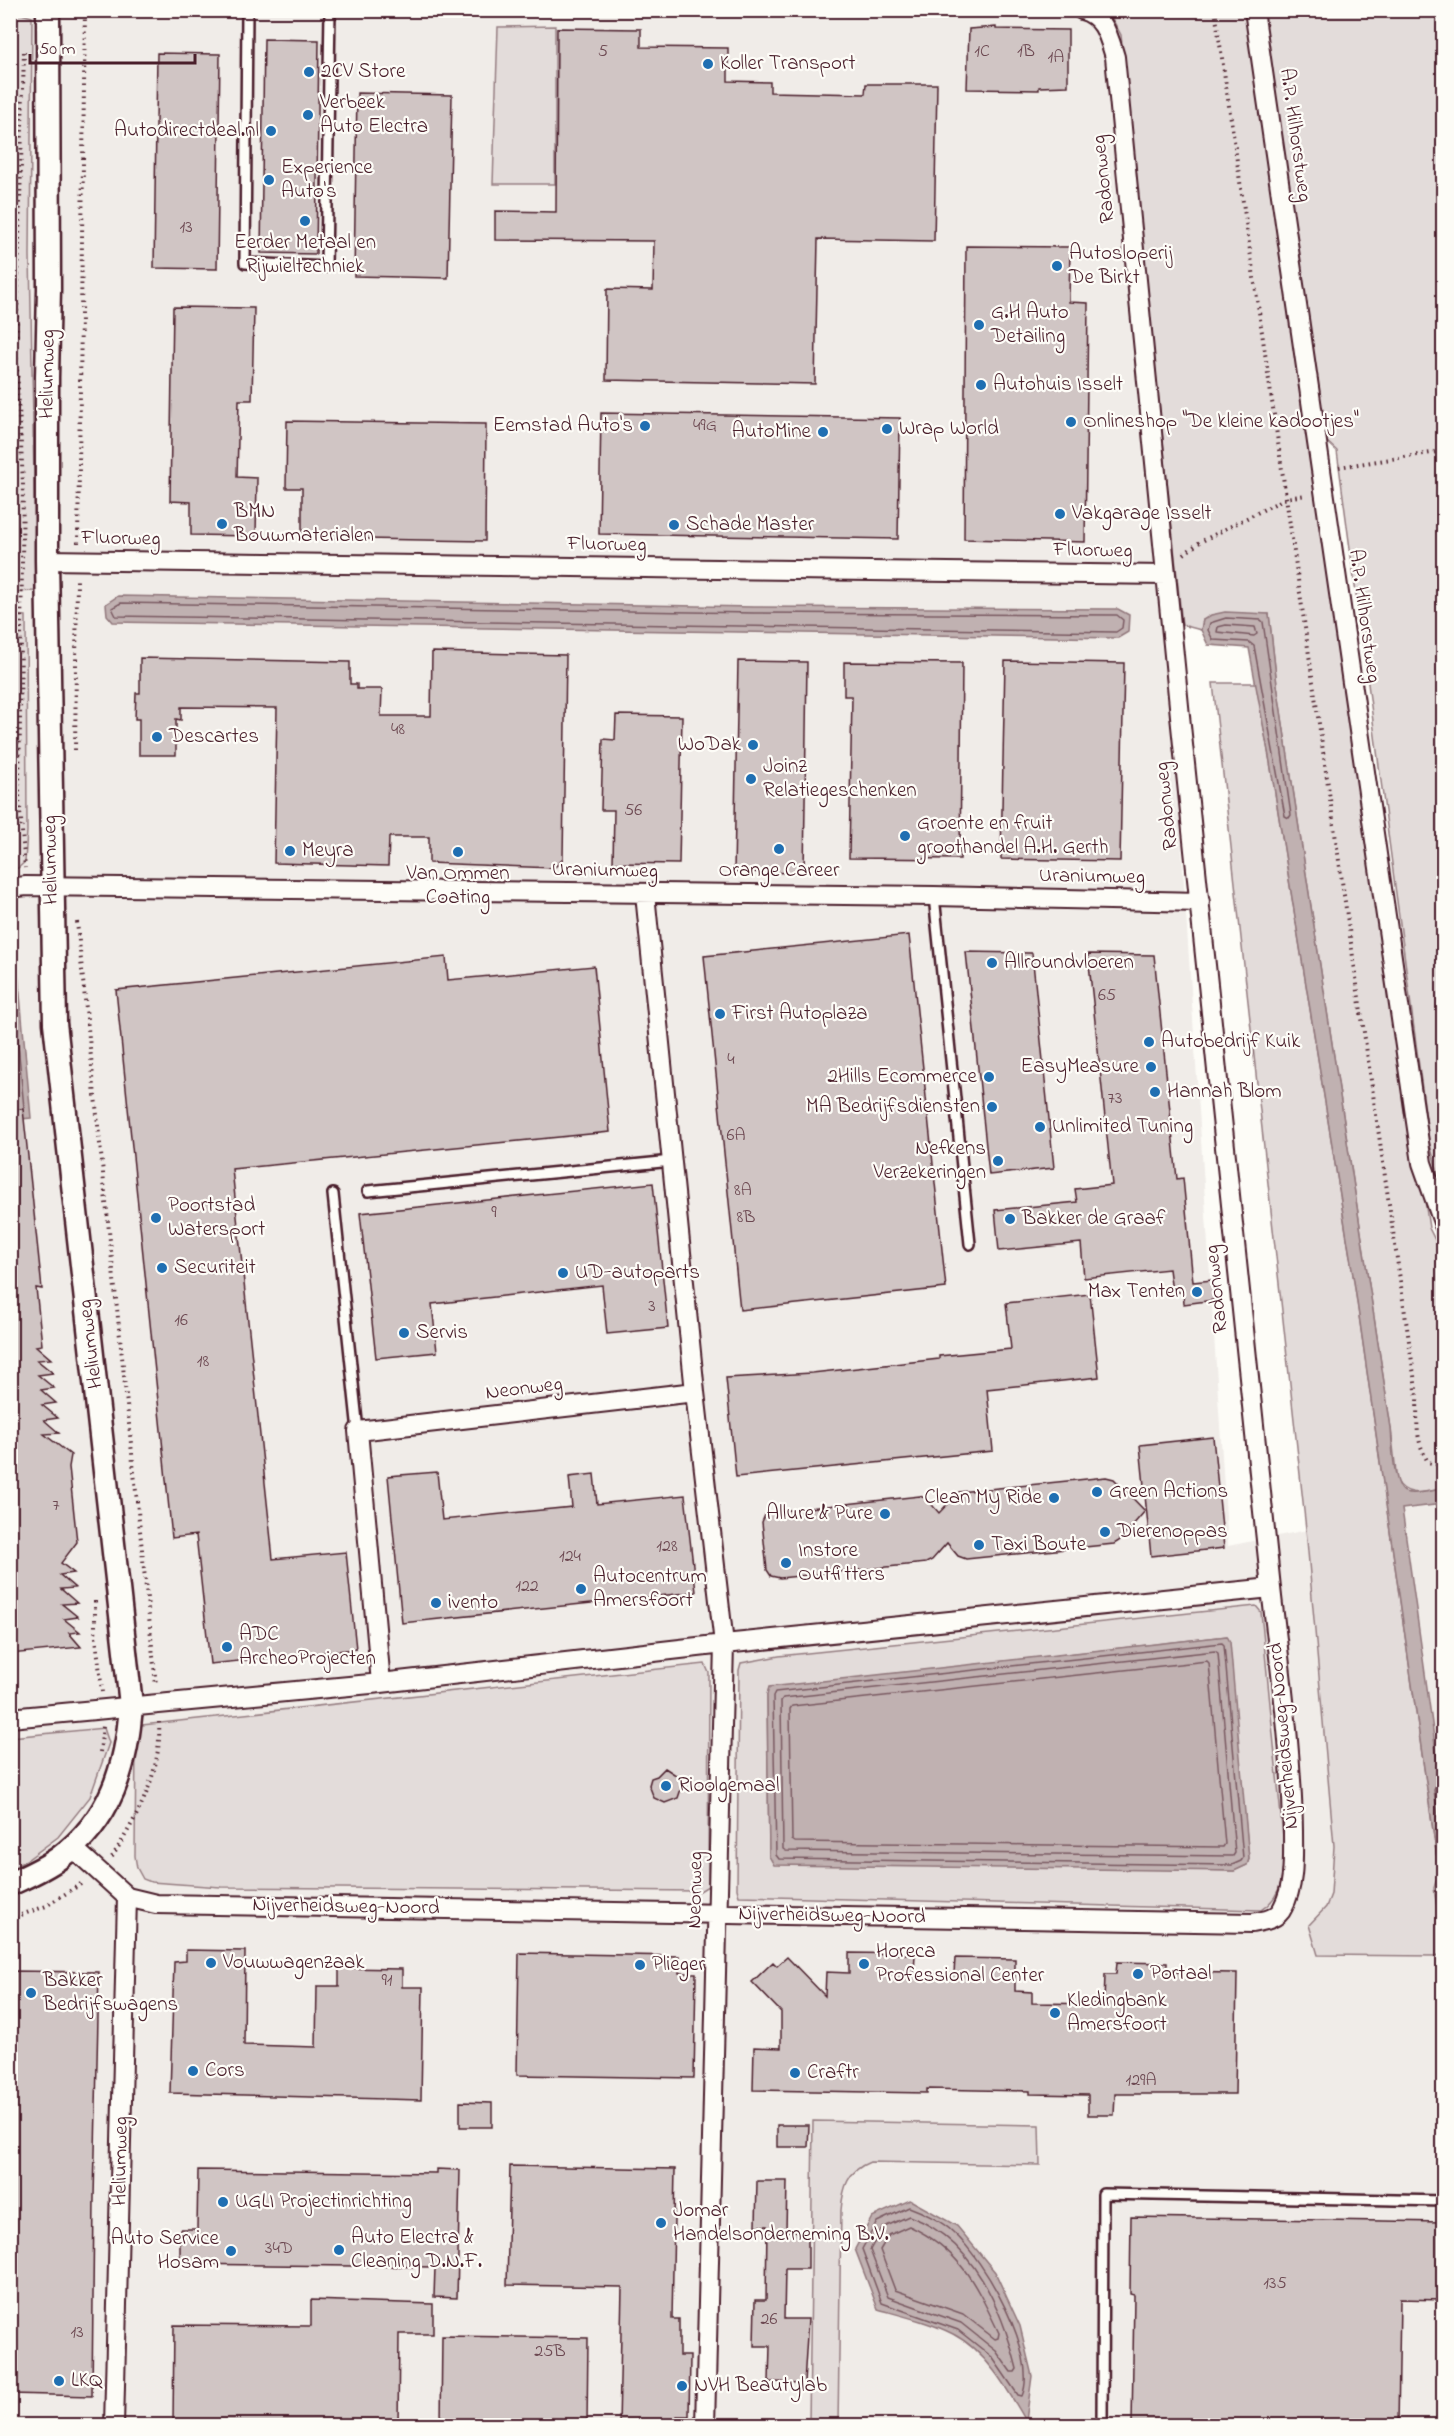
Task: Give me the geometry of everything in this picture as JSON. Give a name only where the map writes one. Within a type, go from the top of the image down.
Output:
[{"type":"street","name":"Heliumweg","points":[[48,10],[47,560],[55,1023],[131,1705]]},
{"type":"street","name":"Radonweg","points":[[1082,10],[1101,20],[1115,57],[1271,1588]]},
{"type":"street","name":"A.P. Hilhorstweg","points":[[1254,10],[1422,1162],[1443,1225]]},
{"type":"street","name":"Fluorweg","points":[[47,560],[1166,575]]},
{"type":"street","name":"Uraniumweg","points":[[10,888],[934,896],[1200,902]]},
{"type":"street","name":"Neonweg","points":[[645,894],[695,1392],[724,1644],[705,2426]]},
{"type":"street","name":"Neonweg","points":[[358,1431],[695,1392]]},
{"type":"street","points":[[358,1431],[381,1683]]},
{"type":"street","points":[[10,1718],[158,1702],[381,1683],[724,1644],[1271,1588]]},
{"type":"street","name":"Nijverheidsweg-Noord","points":[[72,1847],[96,1871],[128,1897],[156,1904],[1252,1923],[1269,1920],[1282,1910],[1290,1890],[1293,1848],[1292,1790],[1271,1588]]},
{"type":"street","points":[[10,1884],[45,1867],[72,1847],[95,1823],[107,1804],[120,1774],[128,1741],[131,1705]]},
{"type":"street","name":"Heliumweg","points":[[114,2426],[128,1897]]},
{"type":"lane","points":[[247,10],[245,263],[326,267],[330,10]]},
{"type":"lane","points":[[934,896],[970,1244]]},
{"type":"lane","points":[[368,1191],[672,1161]]},
{"type":"lane","points":[[333,1194],[358,1431]]},
{"type":"lane","points":[[1101,2426],[1103,2194],[1443,2201]]},
{"type":"path","name":"Heliumweg","points":[[75,761],[85,10]]},
{"type":"path","points":[[1215,10],[1417,1396],[1416,1424],[1420,1448],[1428,1462],[1443,1466]]},
{"type":"path","points":[[1166,575],[1173,562],[1200,542],[1286,498],[1319,493],[1322,480],[1443,451]]},
{"type":"path","name":"Heliumweg","points":[[75,888],[158,1702]]},
{"type":"path","points":[[10,1919],[46,1906],[69,1893],[111,1858],[142,1806],[154,1769],[160,1738],[158,1702]]},
{"type":"path","points":[[99,1761],[104,1708]]},
{"type":"shaded area","points":[[11,11],[1126,11],[1228,1546],[1405,1510],[1443,1505],[1443,2425],[11,2426]]},
{"type":"shaded area","points":[[11,11],[32,17],[30,255],[36,591],[11,592]]},
{"type":"shaded area","points":[[1108,11],[1249,11],[1429,1228],[1443,1256],[1443,1489],[1411,1492],[1401,1487],[1397,1481],[1391,1428],[1277,685],[1269,614],[1203,620],[1201,630],[1182,625],[1121,35]]},
{"type":"shaded area","points":[[1263,11],[1443,11],[1443,1191],[1429,1141],[1337,451],[1323,438]]},
{"type":"shaded area","points":[[555,26],[555,184],[493,184],[498,27]]},
{"type":"shaded area","points":[[11,615],[26,616],[27,831],[25,862],[18,868],[11,869]]},
{"type":"shaded area","points":[[1213,683],[1256,683],[1270,762],[1354,1281],[1439,1872],[1434,1888],[1444,1952],[1437,1956],[1318,1955],[1309,1925],[1326,1907],[1331,1894],[1334,1846],[1306,1529]]},
{"type":"shaded area","points":[[1256,1606],[1261,1612],[1283,1837],[1282,1878],[1275,1896],[1261,1910],[739,1896],[737,1889],[739,1670],[741,1663],[779,1656]],"holes":[[[1227,1636],[1249,1859],[1247,1865],[1234,1871],[769,1856],[767,1695],[769,1688]]]},
{"type":"shaded area","points":[[705,1664],[709,1673],[708,1886],[700,1891],[221,1887],[151,1882],[143,1879],[137,1868],[135,1856],[136,1739],[137,1730],[142,1725]]},
{"type":"shaded area","points":[[104,1728],[109,1743],[90,1797],[58,1837],[11,1869],[11,1737]]},
{"type":"shaded area","points":[[813,2121],[1039,2125],[1040,2165],[870,2162],[851,2175],[843,2194],[841,2210],[838,2425],[809,2425]]},
{"type":"water","points":[[118,596],[754,607],[1118,609],[1129,615],[1128,632],[1118,638],[113,622],[107,615],[106,604]]},
{"type":"water","points":[[1225,612],[1269,614],[1277,685],[1396,1473],[1398,1482],[1405,1492],[1419,1493],[1443,1489],[1443,1504],[1402,1509],[1443,1802],[1443,1871],[1439,1872],[1354,1281],[1270,762],[1249,648],[1208,645],[1201,630],[1203,620],[1211,615]]},
{"type":"water","points":[[10,947],[17,961],[31,1118],[11,1120]]},
{"type":"water","points":[[1227,1636],[1230,1642],[1249,1859],[1247,1865],[1234,1871],[774,1865],[769,1856],[767,1695],[769,1687]]},
{"type":"water","points":[[910,2200],[957,2226],[995,2272],[1020,2326],[1032,2376],[1026,2421],[995,2372],[965,2341],[935,2326],[878,2309],[855,2249],[872,2217]]},
{"type":"building","points":[[996,27],[996,29],[1068,30],[1068,86],[1039,87],[1039,90],[967,89],[969,29]]},
{"type":"building","points":[[557,28],[641,29],[641,47],[728,48],[728,81],[770,82],[770,92],[865,94],[866,84],[937,84],[934,241],[818,239],[815,384],[606,380],[607,289],[653,290],[654,241],[495,240],[495,211],[556,212]]},
{"type":"building","points":[[264,39],[319,40],[316,254],[261,253]]},
{"type":"building","points":[[157,53],[220,54],[217,269],[154,268]]},
{"type":"building","points":[[357,93],[452,95],[448,278],[354,276]]},
{"type":"building","points":[[966,246],[1070,247],[1069,302],[1088,303],[1085,542],[964,539]]},
{"type":"building","points":[[173,307],[254,308],[252,400],[239,400],[237,477],[257,478],[256,536],[191,535],[191,502],[170,501]]},
{"type":"building","points":[[601,413],[900,418],[898,539],[599,534]]},
{"type":"building","points":[[287,421],[486,424],[485,541],[302,538],[302,488],[286,488]]},
{"type":"building","points":[[432,652],[566,655],[563,859],[554,868],[429,863],[429,837],[389,837],[388,866],[274,863],[277,708],[181,707],[181,720],[176,719],[176,755],[139,755],[139,719],[135,719],[136,693],[140,693],[140,658],[350,662],[350,684],[357,684],[357,689],[382,689],[381,716],[431,716]]},
{"type":"building","points":[[738,661],[807,662],[804,873],[734,872]]},
{"type":"building","points":[[1005,661],[1124,663],[1120,861],[1001,859]]},
{"type":"building","points":[[844,662],[962,663],[960,859],[849,858],[852,696],[844,696]]},
{"type":"building","points":[[616,715],[682,716],[679,864],[613,863],[614,810],[601,810],[603,739],[615,740]]},
{"type":"building","points":[[909,935],[946,1288],[740,1310],[704,956]]},
{"type":"building","points":[[966,952],[1032,953],[1054,1168],[989,1175]]},
{"type":"building","points":[[1088,954],[1154,955],[1177,1179],[1183,1178],[1193,1282],[1212,1280],[1214,1300],[1184,1304],[1183,1292],[1172,1292],[1169,1269],[1084,1278],[1081,1243],[999,1251],[995,1210],[1077,1202],[1075,1189],[1112,1185]]},
{"type":"building","points":[[446,957],[448,980],[594,966],[610,1132],[232,1169],[273,1559],[346,1552],[356,1649],[210,1664],[196,1535],[172,1538],[116,990]]},
{"type":"building","points":[[23,1109],[42,1289],[36,1288],[42,1345],[36,1346],[51,1359],[37,1360],[53,1373],[38,1375],[54,1388],[41,1390],[56,1403],[42,1405],[58,1418],[44,1420],[59,1433],[44,1434],[71,1455],[69,1467],[77,1542],[61,1563],[74,1573],[60,1575],[75,1588],[61,1589],[77,1603],[62,1604],[78,1617],[64,1619],[80,1632],[69,1633],[81,1647],[10,1654],[10,1110]]},
{"type":"building","points":[[653,1183],[668,1328],[607,1334],[602,1285],[432,1304],[437,1352],[376,1358],[360,1213]]},
{"type":"building","points":[[1090,1294],[1099,1377],[987,1389],[993,1451],[736,1477],[726,1378],[812,1373],[1011,1349],[1006,1303]]},
{"type":"building","points":[[1213,1437],[1224,1548],[1151,1556],[1140,1445]]},
{"type":"building","points":[[437,1472],[442,1520],[572,1507],[569,1477],[594,1474],[597,1504],[685,1495],[696,1592],[402,1623],[388,1476]]},
{"type":"building","points":[[1106,1477],[1114,1479],[1145,1511],[1114,1544],[966,1559],[958,1556],[947,1543],[932,1560],[926,1563],[780,1578],[771,1576],[767,1570],[762,1522],[765,1515],[771,1512],[920,1496],[927,1499],[939,1513],[959,1492]]},
{"type":"building","name":"Rioolgemaal","points":[[665,1768],[679,1777],[682,1786],[678,1798],[665,1803],[654,1798],[649,1785],[651,1778],[657,1776]]},
{"type":"building","points":[[186,1950],[245,1951],[244,2045],[316,2047],[317,1986],[339,1986],[339,1968],[402,1969],[402,1987],[423,1987],[421,2100],[170,2093],[174,1962],[186,1961]]},
{"type":"building","points":[[519,1953],[679,1956],[679,1973],[696,1973],[694,2078],[517,2075]]},
{"type":"building","points":[[849,1953],[915,1954],[914,1974],[954,1974],[955,1958],[1015,1959],[1015,1991],[1032,1992],[1032,2003],[1104,2004],[1105,1974],[1116,1974],[1117,1962],[1167,1963],[1167,1972],[1237,1973],[1235,2094],[1115,2094],[1114,2115],[1088,2115],[1088,2095],[1030,2094],[1030,2091],[927,2089],[927,2093],[753,2090],[754,2047],[781,2048],[781,2012],[752,1982],[773,1962],[777,1966],[787,1957],[825,1996],[826,1972],[849,1973]]},
{"type":"building","points":[[10,1971],[99,1972],[92,2396],[10,2394]]},
{"type":"building","points":[[460,2102],[492,2103],[492,2127],[460,2127]]},
{"type":"building","points":[[777,2125],[809,2125],[808,2147],[777,2147]]},
{"type":"building","points":[[510,2166],[675,2169],[672,2319],[679,2319],[679,2356],[690,2356],[689,2416],[677,2416],[676,2426],[619,2426],[622,2287],[507,2285]]},
{"type":"building","points":[[436,2169],[460,2170],[457,2298],[434,2297],[435,2267],[180,2264],[180,2229],[197,2229],[198,2170],[436,2173]]},
{"type":"building","points":[[757,2181],[787,2181],[786,2231],[808,2231],[808,2269],[785,2269],[784,2319],[808,2319],[804,2383],[769,2382],[770,2346],[754,2346],[755,2300],[766,2300],[767,2226],[756,2226]]},
{"type":"building","points":[[1131,2217],[1443,2222],[1443,2300],[1400,2299],[1398,2426],[1132,2426],[1134,2295],[1130,2294]]},
{"type":"building","points":[[311,2300],[433,2304],[433,2334],[399,2334],[398,2426],[173,2424],[174,2325],[311,2326]]},
{"type":"building","points":[[442,2336],[588,2338],[587,2426],[441,2426]]},
{"type":"place","name":"Koller Transport","points":[[708,64]]},
{"type":"place","name":"2CV Store","points":[[309,72]]},
{"type":"place","name":"Verbeek Auto Electra","points":[[308,115]]},
{"type":"place","name":"Autodirectdeal.nl","points":[[271,131]]},
{"type":"place","name":"Experience Auto's","points":[[269,180]]},
{"type":"place","name":"Eerder Metaal en Rijwieltechniek","points":[[305,221]]},
{"type":"place","name":"Autosloperij De Birkt","points":[[1057,266]]},
{"type":"place","name":"G.H Auto Detailing","points":[[979,325]]},
{"type":"place","name":"Autohuis Isselt","points":[[981,385]]},
{"type":"place","name":"Onlineshop \"De kleine kadootjes\"","points":[[1071,422]]},
{"type":"place","name":"Eemstad Auto's","points":[[645,426]]},
{"type":"place","name":"Wrap World","points":[[887,429]]},
{"type":"place","name":"AutoMine","points":[[823,432]]},
{"type":"place","name":"Vakgarage Isselt","points":[[1060,514]]},
{"type":"place","name":"BMN Bouwmaterialen","points":[[222,524]]},
{"type":"place","name":"Schade Master","points":[[674,525]]},
{"type":"place","name":"Descartes","points":[[157,737]]},
{"type":"place","name":"WoDak","points":[[753,745]]},
{"type":"place","name":"Joinz Relatiegeschenken","points":[[751,779]]},
{"type":"place","name":"Groente en fruit groothandel A.H. Gerth","points":[[905,836]]},
{"type":"place","name":"Orange Career","points":[[779,849]]},
{"type":"place","name":"Meyra","points":[[290,851]]},
{"type":"place","name":"Van Ommen Coating","points":[[458,852]]},
{"type":"place","name":"Allroundvloeren","points":[[992,963]]},
{"type":"place","name":"First Autoplaza","points":[[720,1014]]},
{"type":"place","name":"Autobedrijf Kuik","points":[[1149,1042]]},
{"type":"place","name":"EasyMeasure","points":[[1151,1067]]},
{"type":"place","name":"2Hills Ecommerce","points":[[989,1077]]},
{"type":"place","name":"Hannah Blom","points":[[1155,1092]]},
{"type":"place","name":"MA Bedrijfsdiensten","points":[[992,1107]]},
{"type":"place","name":"Unlimited Tuning","points":[[1040,1127]]},
{"type":"place","name":"Nefkens Verzekeringen","points":[[998,1161]]},
{"type":"place","name":"Poortstad Watersport","points":[[156,1218]]},
{"type":"place","name":"Bakker de Graaf","points":[[1010,1219]]},
{"type":"place","name":"Securiteit","points":[[162,1268]]},
{"type":"place","name":"UD-autoparts","points":[[563,1273]]},
{"type":"place","name":"Max Tenten","points":[[1197,1292]]},
{"type":"place","name":"Servis","points":[[404,1333]]},
{"type":"place","name":"Green Actions","points":[[1097,1492]]},
{"type":"place","name":"Clean My Ride","points":[[1054,1498]]},
{"type":"place","name":"Allure & Pure","points":[[885,1514]]},
{"type":"place","name":"Dierenoppas","points":[[1105,1532]]},
{"type":"place","name":"Taxi Boute","points":[[979,1545]]},
{"type":"place","name":"Instore Outfitters","points":[[786,1563]]},
{"type":"place","name":"Autocentrum Amersfoort","points":[[581,1589]]},
{"type":"place","name":"ivento","points":[[436,1603]]},
{"type":"place","name":"ADC ArcheoProjecten","points":[[227,1647]]},
{"type":"place","name":"Rioolgemaal","points":[[666,1786]]},
{"type":"place","name":"Vouwwagenzaak","points":[[211,1963]]},
{"type":"place","name":"Horeca Professional Center","points":[[864,1964]]},
{"type":"place","name":"Plieger","points":[[640,1965]]},
{"type":"place","name":"Portaal","points":[[1138,1974]]},
{"type":"place","name":"Bakker Bedrijfswagens","points":[[31,1993]]},
{"type":"place","name":"Kledingbank Amersfoort","points":[[1055,2013]]},
{"type":"place","name":"Cors","points":[[193,2071]]},
{"type":"place","name":"Craftr","points":[[795,2073]]},
{"type":"place","name":"UGLI Projectinrichting","points":[[223,2202]]},
{"type":"place","name":"Jomar Handelsonderneming B.V.","points":[[661,2223]]},
{"type":"place","name":"Auto Electra & Cleaning D.N.F.","points":[[339,2250]]},
{"type":"place","name":"Auto Service Hosam","points":[[231,2251]]},
{"type":"place","name":"LKQ","points":[[59,2381]]},
{"type":"place","name":"NVH Beautylab","points":[[682,2386]]}]
